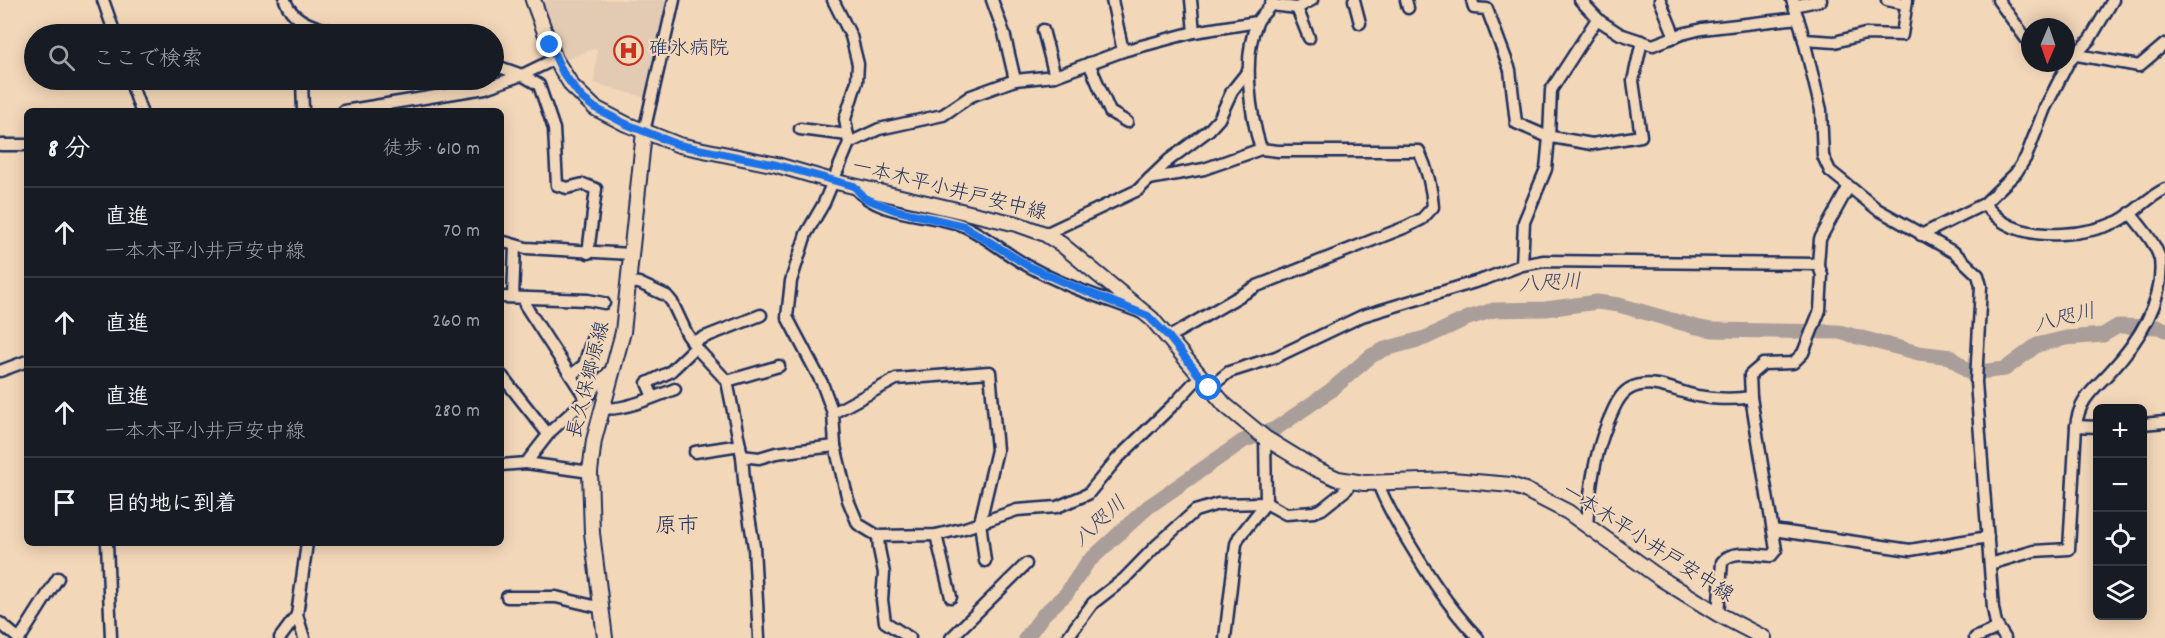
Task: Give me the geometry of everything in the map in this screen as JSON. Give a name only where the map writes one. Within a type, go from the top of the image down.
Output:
[{"type":"main road","name":"一本木平小井戸安中線","points":[[533,0],[555,59],[572,86],[595,108],[644,132],[679,145],[777,165],[832,181],[1017,224],[1046,234],[1148,316],[1169,337],[1225,405],[1265,438],[1314,468],[1338,479],[1351,481],[1378,483],[1452,480],[1511,485],[1568,512],[1660,578],[1756,637]]},
{"type":"main road","name":"長久保郷原線","points":[[605,638],[592,533],[590,472],[594,440],[623,332],[644,132]]},
{"type":"street","points":[[103,0],[111,24]]},
{"type":"street","points":[[285,0],[290,10],[302,21],[312,24]]},
{"type":"street","points":[[644,132],[674,0]]},
{"type":"street","points":[[832,0],[851,36],[858,64],[857,81],[845,119],[848,139],[824,203],[806,234],[791,282],[787,317],[822,382],[833,413],[835,446],[842,467],[848,500],[858,524],[878,536],[936,535],[1017,510],[1057,507],[1088,494],[1117,459],[1200,376]]},
{"type":"street","points":[[992,0],[1004,33],[1015,81]]},
{"type":"street","points":[[1112,0],[1123,51]]},
{"type":"street","points":[[1191,0],[1194,32]]},
{"type":"street","points":[[1261,148],[1248,71],[1248,56],[1257,22],[1272,2],[1297,8],[1312,0]]},
{"type":"street","points":[[1354,0],[1360,22]]},
{"type":"street","points":[[1472,0],[1474,9],[1487,9],[1510,70],[1516,123],[1549,137],[1592,144],[1641,136],[1633,81],[1642,41]]},
{"type":"street","points":[[1580,0],[1598,19],[1620,34],[1653,45],[1702,29],[1798,18]]},
{"type":"street","points":[[1660,0],[1675,37]]},
{"type":"street","points":[[1821,0],[1793,3],[1821,110],[1823,156],[1830,171],[1848,188],[1877,209],[1955,253],[1978,275],[1981,286],[1976,382],[1993,608],[1998,628],[2005,638]]},
{"type":"street","points":[[1804,40],[1835,42],[1865,34],[1902,35],[1907,2],[1887,0]]},
{"type":"street","points":[[1998,0],[2021,32]]},
{"type":"street","points":[[2075,51],[2090,39],[2113,0]]},
{"type":"street","points":[[1297,8],[1309,38]]},
{"type":"street","points":[[1522,265],[1524,222],[1546,169],[1551,90],[1598,19]]},
{"type":"street","points":[[801,129],[848,139],[879,129],[943,115],[971,96],[1015,81],[1055,76],[1123,51],[1194,32],[1257,22]]},
{"type":"street","points":[[1043,30],[1055,76]]},
{"type":"street","points":[[2075,55],[2139,66],[2165,44]]},
{"type":"street","points":[[504,81],[555,59]]},
{"type":"street","points":[[1089,63],[1110,112],[1127,122]]},
{"type":"street","points":[[504,69],[522,75],[539,85],[554,129],[557,185],[567,188],[583,184],[596,189],[588,253]]},
{"type":"street","points":[[1046,234],[1138,190],[1169,160],[1220,119],[1232,91],[1248,71]]},
{"type":"street","points":[[1921,235],[1984,204],[2016,173],[2026,157],[2044,108],[2063,72]]},
{"type":"street","points":[[134,90],[140,108]]},
{"type":"street","points":[[302,90],[303,108]]},
{"type":"street","points":[[403,107],[476,90]]},
{"type":"street","points":[[0,145],[24,145]]},
{"type":"street","points":[[1148,180],[1204,169],[1261,148],[1278,151],[1419,151],[1426,167],[1432,194],[1432,207],[1422,219],[1257,286],[1169,337]]},
{"type":"street","points":[[854,186],[864,198],[895,210],[964,226],[1030,267],[1148,316]]},
{"type":"street","points":[[1718,614],[1722,562],[1725,558],[1735,554],[1771,556],[1776,550],[1751,397],[1750,375],[1763,364],[1792,363],[1803,353],[1820,310],[1822,275],[1818,264],[1820,239],[1848,188]]},
{"type":"street","points":[[1984,204],[2003,223],[2018,229],[2037,233],[2068,234],[2120,220],[2165,189]]},
{"type":"street","points":[[1990,564],[2034,551],[2069,549],[2076,426],[2080,407],[2134,344],[2160,297],[2162,271],[2160,258],[2150,239],[2130,213]]},
{"type":"street","points":[[504,242],[515,246],[588,253],[631,254]]},
{"type":"street","points":[[513,297],[515,246]]},
{"type":"street","points":[[1209,388],[1229,372],[1276,357],[1362,316],[1485,279],[1522,265],[1544,261],[1818,264]]},
{"type":"street","points":[[629,282],[639,283],[667,296],[694,345],[727,381],[741,451],[754,547],[759,638]]},
{"type":"street","points":[[504,297],[588,300],[604,303]]},
{"type":"street","points":[[526,298],[525,305],[586,399]]},
{"type":"street","points":[[653,397],[647,383],[670,372],[694,345],[761,315]]},
{"type":"street","points":[[571,375],[584,365],[594,333]]},
{"type":"street","points":[[0,371],[24,363]]},
{"type":"street","points":[[727,381],[779,366]]},
{"type":"street","points":[[526,463],[549,434],[586,399],[612,369]]},
{"type":"street","points":[[833,413],[896,379],[990,372],[997,450],[980,522],[985,561]]},
{"type":"street","points":[[504,378],[549,434]]},
{"type":"street","points":[[1587,525],[1593,466],[1604,432],[1622,394],[1641,385],[1657,385],[1697,396],[1726,399],[1751,397]]},
{"type":"street","points":[[602,408],[610,409],[675,389]]},
{"type":"street","points":[[2147,424],[2165,422]]},
{"type":"street","points":[[2076,426],[2093,427]]},
{"type":"street","points":[[1225,638],[1236,544],[1266,502],[1265,438]]},
{"type":"street","points":[[695,452],[741,451],[759,458],[776,453],[835,446]]},
{"type":"street","points":[[504,465],[526,463],[590,472]]},
{"type":"street","points":[[1067,638],[1094,603],[1124,579],[1195,511],[1218,504],[1266,502],[1286,514],[1314,512],[1347,489],[1351,481]]},
{"type":"street","points":[[1378,483],[1382,495],[1416,555],[1458,618],[1478,638]]},
{"type":"street","points":[[1773,530],[1910,550],[1988,537]]},
{"type":"street","points":[[936,535],[951,597]]},
{"type":"street","points":[[878,536],[884,573],[882,600],[885,622],[910,638]]},
{"type":"street","points":[[107,546],[111,638]]},
{"type":"street","points":[[304,638],[297,615],[307,546]]},
{"type":"street","points":[[951,638],[1026,564]]},
{"type":"street","points":[[0,622],[19,638],[58,578]]},
{"type":"street","points":[[507,597],[556,597],[602,608]]},
{"type":"street","points":[[280,638],[297,615]]},
{"type":"street","points":[[1975,638],[1998,628]]},
{"type":"shaded area","name":"碓氷病院","points":[[538,0],[670,0],[647,98],[594,83],[596,48],[562,61]]},
{"type":"waterway","name":"八咫川","points":[[1026,638],[1044,614],[1066,594],[1087,563],[1148,507],[1243,441],[1275,429],[1330,391],[1371,356],[1385,349],[1425,338],[1468,318],[1494,310],[1546,309],[1597,302],[1619,305],[1712,330],[1839,332],[1919,353],[1951,357],[1970,373],[2005,369],[2037,345],[2066,338],[2103,335],[2118,326],[2159,327],[2165,330]]},
{"type":"place","name":"碓氷病院","points":[[628,50]]},
{"type":"district","name":"原市","points":[[677,527]]},
{"type":"route","points":[[550,45],[563,73],[582,98],[595,108],[626,124],[679,145],[777,165],[854,186],[864,198],[895,210],[964,226],[1030,267],[1148,316],[1169,337],[1209,388]]}]
